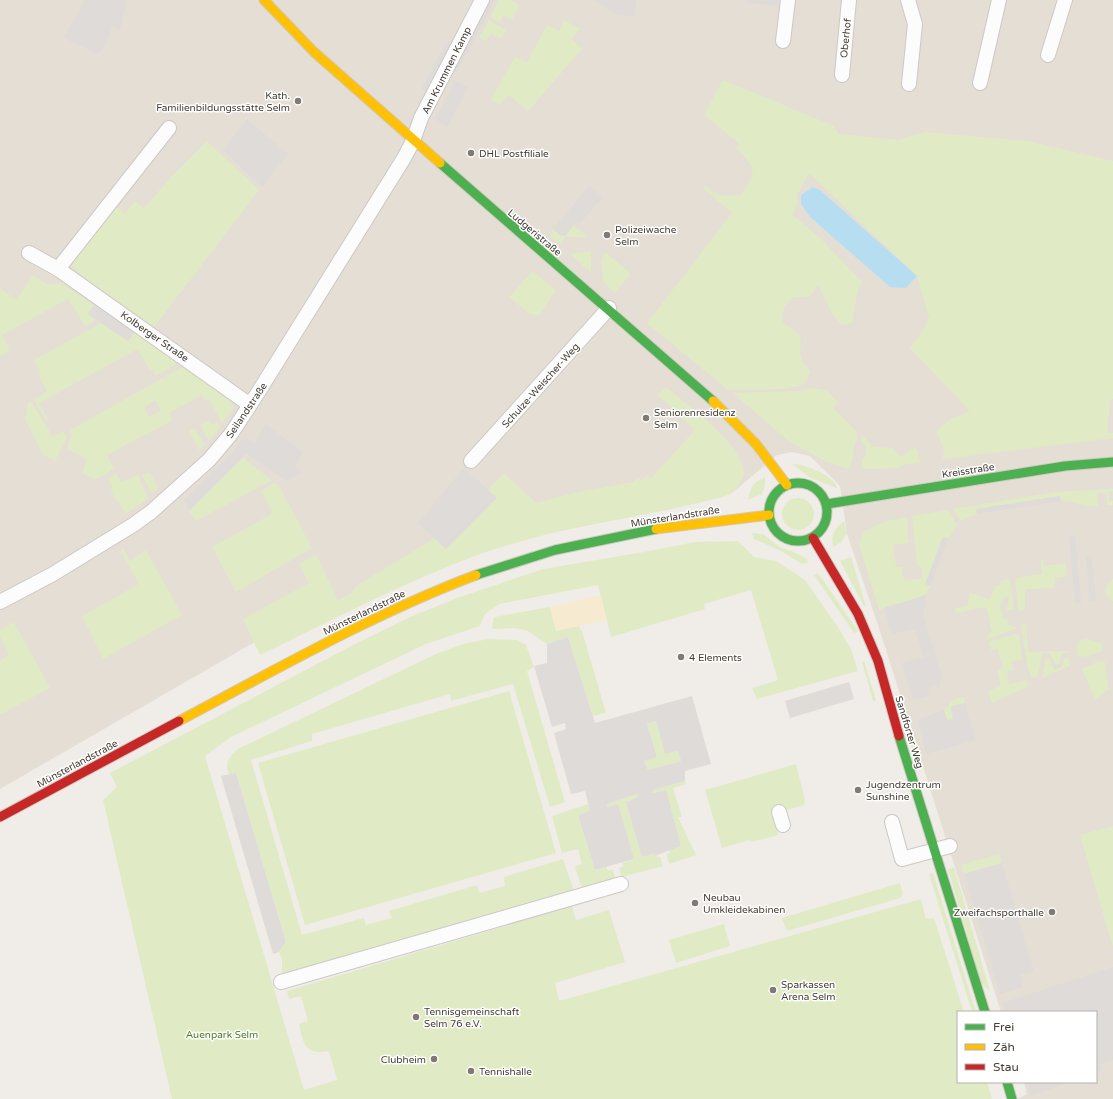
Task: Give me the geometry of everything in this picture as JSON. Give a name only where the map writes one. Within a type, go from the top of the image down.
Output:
[{"type":"main road","name":"Ludgeristraße","points":[[264,0],[314,52],[413,141],[609,308],[754,438],[774,464],[787,485]]},
{"type":"main road","name":"Kreisstraße","points":[[827,504],[1065,466],[1113,462]]},
{"type":"main road","points":[[797,482],[815,488],[822,495],[827,504],[828,513],[826,523],[820,532],[813,538],[797,542],[781,536],[771,523],[769,505],[779,490],[787,485],[797,482]]},
{"type":"main road","name":"Münsterlandstraße","points":[[0,817],[360,625],[438,590],[486,571],[569,546],[704,521],[769,515]]},
{"type":"main road","name":"Sandforter Weg","points":[[813,538],[858,614],[872,644],[985,1011]]},
{"type":"main road","points":[[1007,1083],[1012,1099]]},
{"type":"street","name":"Am Krummen Kamp","points":[[413,141],[421,118],[482,0]]},
{"type":"street","points":[[783,41],[788,0]]},
{"type":"street","name":"Oberhof","points":[[842,75],[849,0]]},
{"type":"street","points":[[908,0],[915,24],[909,84]]},
{"type":"street","points":[[980,83],[998,0]]},
{"type":"street","points":[[1048,55],[1065,0]]},
{"type":"street","points":[[58,269],[169,128]]},
{"type":"street","name":"Seilandstraße","points":[[0,602],[53,574],[133,525],[151,512],[209,460],[231,434],[311,310],[413,141]]},
{"type":"street","name":"Kolberger Straße","points":[[29,253],[58,269],[250,405]]},
{"type":"street","name":"Schulze-Weischer-Weg","points":[[471,461],[609,308]]},
{"type":"street","points":[[892,822],[902,859],[950,846]]},
{"type":"street","points":[[281,982],[621,884]]},
{"type":"shaded area","points":[[0,0],[1113,0],[1113,1099],[1017,1099],[1027,1094],[1024,1083],[1097,1083],[1097,1011],[1001,1011],[879,628],[847,534],[840,486],[810,456],[792,452],[777,455],[732,493],[671,509],[527,537],[351,594],[253,643],[0,789]]},
{"type":"shaded area","points":[[85,0],[127,0],[120,30],[112,27],[106,43],[98,54],[64,38]]},
{"type":"shaded area","points":[[489,0],[495,0],[457,72],[453,70]]},
{"type":"shaded area","points":[[593,0],[636,0],[634,17],[618,15]]},
{"type":"shaded area","points":[[747,0],[779,0],[778,6],[747,3]]},
{"type":"shaded area","points":[[446,43],[450,45],[426,90],[422,88]]},
{"type":"shaded area","points":[[455,81],[468,87],[447,127],[435,119]]},
{"type":"shaded area","points":[[247,119],[288,154],[262,187],[223,150]]},
{"type":"shaded area","points":[[589,186],[603,197],[579,224],[576,222],[565,236],[560,235],[553,229]]},
{"type":"shaded area","points":[[94,305],[135,332],[128,341],[88,314]]},
{"type":"shaded area","points":[[266,424],[303,452],[295,466],[302,473],[286,481],[246,453],[189,511],[184,500],[234,450],[244,437],[255,442]]},
{"type":"shaded area","points":[[464,468],[497,498],[446,549],[418,523]]},
{"type":"shaded area","points":[[1060,496],[1061,501],[977,514],[976,509]]},
{"type":"shaded area","points":[[1069,535],[1075,535],[1081,603],[1075,603]]},
{"type":"shaded area","points":[[943,537],[949,538],[930,586],[925,584]]},
{"type":"shaded area","points":[[1086,556],[1091,556],[1096,601],[1090,602]]},
{"type":"shaded area","points":[[926,595],[923,615],[935,653],[923,657],[915,629],[892,634],[884,608]]},
{"type":"shaded area","points":[[568,637],[595,723],[692,696],[711,764],[685,771],[685,781],[653,790],[653,793],[666,790],[681,846],[655,856],[655,853],[642,857],[626,802],[638,797],[637,794],[607,804],[607,807],[618,804],[634,859],[595,870],[578,815],[590,811],[585,791],[571,794],[554,733],[566,729],[565,723],[552,727],[534,666],[547,663],[547,644]],"holes":[[[656,721],[665,754],[678,751],[681,761],[648,770],[644,761],[657,757],[647,724]]]},
{"type":"shaded area","points":[[935,654],[941,674],[938,690],[936,685],[929,688],[931,695],[913,700],[902,663]]},
{"type":"shaded area","points":[[849,682],[854,699],[790,718],[785,701]]},
{"type":"shaded area","points":[[965,703],[975,740],[926,754],[918,720],[944,710],[947,720],[953,719],[951,707]]},
{"type":"shaded area","points":[[236,773],[286,942],[279,952],[273,954],[221,776]]},
{"type":"shaded area","points":[[1002,863],[1034,972],[1020,975],[1023,987],[1000,994],[964,874]]},
{"type":"shaded area","points":[[1113,967],[1113,1060],[1101,1064],[1103,1070],[1097,1073],[1097,1011],[1005,1011],[1002,1003]]},
{"type":"shaded area","points":[[1027,1083],[1067,1083],[1031,1096]]},
{"type":"green space","points":[[499,0],[511,0],[519,5],[512,20],[503,15],[500,22],[490,17]]},
{"type":"green space","points":[[489,20],[506,30],[502,39],[491,33],[486,41],[479,38]]},
{"type":"green space","points":[[564,20],[580,29],[571,39],[582,49],[528,111],[509,95],[499,105],[491,99],[515,57],[527,62],[547,25],[559,31]]},
{"type":"green space","points":[[723,80],[834,126],[838,134],[898,140],[925,132],[1027,141],[1113,161],[1113,399],[1110,400],[1107,433],[1113,433],[1113,438],[943,459],[944,449],[936,431],[952,418],[970,411],[910,348],[926,325],[929,317],[917,276],[809,173],[797,195],[798,203],[792,215],[819,237],[862,282],[856,297],[852,323],[841,325],[832,313],[818,285],[810,297],[794,297],[784,307],[782,322],[801,336],[801,355],[803,362],[810,371],[805,383],[796,387],[777,389],[728,390],[647,323],[732,213],[703,188],[705,186],[721,195],[740,195],[746,188],[752,176],[753,170],[751,165],[748,160],[736,149],[740,144],[704,115]]},
{"type":"green space","points":[[207,141],[259,190],[154,327],[80,274],[73,267],[72,257],[114,205],[125,214],[135,201],[144,208],[171,177]]},
{"type":"green space","points":[[573,225],[588,237],[565,237],[560,244],[550,237],[553,229],[560,235],[565,236]]},
{"type":"green space","points":[[591,251],[591,273],[570,254]]},
{"type":"green space","points":[[606,252],[631,274],[615,293],[603,281],[601,259]]},
{"type":"green space","points":[[532,271],[556,290],[539,316],[528,313],[509,297]]},
{"type":"green space","points":[[33,275],[47,284],[61,283],[94,305],[88,314],[96,320],[85,326],[68,299],[2,335],[10,350],[0,356],[0,288],[16,300]]},
{"type":"green space","points":[[101,323],[128,341],[135,332],[178,363],[156,376],[153,370],[150,371],[138,349],[39,403],[48,419],[46,421],[34,400],[47,391],[39,376],[41,373],[34,360]]},
{"type":"green space","points":[[182,367],[232,402],[233,410],[222,423],[209,399],[205,401],[202,395],[169,413],[173,420],[107,455],[114,468],[104,476],[94,479],[82,473],[87,459],[67,449],[71,437],[70,430]],"holes":[[[155,400],[161,410],[149,417],[144,408]]]},
{"type":"green space","points":[[666,387],[715,428],[737,454],[743,466],[743,477],[732,493],[726,496],[694,504],[552,533],[477,555],[434,572],[384,595],[260,655],[243,619],[309,583],[299,564],[316,554],[338,601],[351,594],[356,586],[435,538],[446,549],[496,498],[488,490],[504,473],[536,503],[578,492],[633,482],[638,478],[641,481],[647,475],[651,478],[695,430],[658,395]]},
{"type":"green space","points":[[813,388],[826,390],[838,402],[833,408],[857,431],[857,440],[854,444],[853,457],[849,469],[827,462],[790,442],[733,393],[800,391]]},
{"type":"green space","points":[[31,401],[53,437],[63,431],[67,437],[55,461],[43,455],[25,419],[28,403]]},
{"type":"green space","points":[[209,420],[212,425],[218,422],[220,427],[209,441],[200,425]]},
{"type":"green space","points":[[194,428],[205,445],[199,450],[189,431]]},
{"type":"green space","points":[[862,435],[874,447],[892,448],[901,457],[915,447],[918,451],[920,463],[903,465],[898,468],[862,469],[862,458],[865,458],[866,446],[861,441]]},
{"type":"green space","points":[[243,458],[272,480],[196,521],[189,511]]},
{"type":"green space","points":[[792,464],[798,464],[818,471],[831,479],[838,489],[811,478]]},
{"type":"green space","points":[[150,472],[158,488],[152,493],[142,475]]},
{"type":"green space","points":[[116,473],[121,482],[138,475],[148,498],[126,514],[111,492],[112,486],[108,479]]},
{"type":"green space","points":[[765,477],[765,485],[762,494],[748,500],[753,486]]},
{"type":"green space","points":[[275,483],[279,486],[312,548],[236,592],[212,547],[270,515],[272,511],[261,491]]},
{"type":"green space","points":[[1113,489],[1113,491],[1109,492],[1109,501],[1113,501],[1113,505],[1107,505],[1106,493],[1097,493],[1098,506],[1089,506],[1061,501],[1060,496],[977,509],[977,514],[961,521],[953,509],[1055,492]]},
{"type":"green space","points":[[795,498],[801,498],[810,502],[814,514],[810,526],[801,530],[795,530],[786,526],[782,517],[782,511],[786,502]]},
{"type":"green space","points":[[948,510],[957,525],[949,538],[943,537],[926,584],[930,586],[926,595],[879,610],[859,544],[864,531],[887,521],[907,517],[908,543],[893,545],[896,567],[903,567],[902,576],[906,580],[922,579],[922,567],[917,567],[912,516]]},
{"type":"green space","points":[[844,521],[847,534],[841,542],[833,547],[832,539],[834,532]]},
{"type":"green space","points":[[752,533],[763,534],[781,548],[792,551],[807,559],[808,563],[802,564],[781,551],[754,539]]},
{"type":"green space","name":"Auenpark Selm","points":[[738,541],[754,557],[776,561],[805,580],[838,627],[851,649],[858,671],[757,699],[752,688],[778,680],[751,590],[704,604],[705,609],[611,637],[598,585],[499,604],[485,614],[480,626],[426,644],[231,737],[205,756],[304,1090],[337,1080],[329,1051],[315,1052],[310,1050],[304,1043],[299,1024],[308,1021],[301,996],[289,999],[287,991],[572,906],[576,920],[609,910],[625,962],[555,983],[559,1000],[563,1000],[921,899],[926,919],[934,918],[964,1011],[957,1011],[957,1083],[987,1083],[992,1099],[172,1099],[103,800],[117,787],[110,773],[355,644],[410,617],[460,597],[543,569],[695,542]]},
{"type":"green space","points":[[123,548],[130,561],[146,550],[182,615],[103,659],[82,616],[139,584],[120,550]]},
{"type":"green space","points":[[851,557],[866,606],[864,606],[840,561]]},
{"type":"green space","points":[[1041,559],[1043,559],[1044,566],[1066,563],[1067,576],[1055,578],[1055,588],[1025,589],[1025,610],[1019,611],[1015,580],[1016,578],[1042,574]]},
{"type":"green space","points":[[818,573],[858,631],[854,633],[814,575]]},
{"type":"green space","points":[[1007,579],[1010,580],[1014,609],[1006,611],[1009,597],[1005,596],[1000,607],[1004,619],[1007,618],[1008,625],[1018,628],[988,639],[987,635],[992,632],[986,607],[956,613],[955,608],[967,606],[971,593],[990,599],[995,586],[1001,585],[1000,581]]},
{"type":"green space","points":[[1113,579],[1113,601],[1107,596],[1106,587]]},
{"type":"green space","points":[[550,607],[556,631],[579,626],[582,631],[606,713],[593,716],[568,637],[547,644],[528,631],[515,628],[492,629],[494,617]]},
{"type":"green space","points":[[14,622],[50,688],[0,715],[0,660],[9,654],[0,637],[0,630]]},
{"type":"green space","points":[[1026,623],[1028,652],[1068,651],[1069,653],[1062,653],[1059,664],[1055,664],[1050,653],[1042,653],[1038,676],[1031,678],[1027,664],[1021,625]]},
{"type":"green space","points":[[1016,634],[1019,635],[1022,658],[1021,660],[1012,661],[1013,670],[1007,672],[1009,684],[1026,680],[1029,686],[992,703],[988,691],[1001,686],[997,670],[1003,668],[997,648],[991,650],[989,642]]},
{"type":"green space","points":[[488,639],[517,640],[526,645],[534,667],[527,671],[565,802],[550,807],[513,684],[451,701],[450,694],[312,734],[312,741],[251,760],[302,935],[364,918],[366,925],[392,918],[389,911],[477,885],[479,893],[505,886],[504,877],[563,859],[574,891],[282,976],[282,959],[279,952],[286,942],[236,773],[229,775],[227,767],[228,760],[238,749],[436,654],[463,644]]},
{"type":"green space","points":[[1087,639],[1102,644],[1103,650],[1086,657],[1077,655],[1077,645],[1081,640]]},
{"type":"green space","points":[[1048,657],[1054,670],[1062,667],[1065,658],[1069,657],[1070,666],[1042,678],[1046,658]]},
{"type":"green space","points":[[864,661],[876,700],[873,701],[862,662]]},
{"type":"green space","points":[[1099,661],[1105,662],[1109,689],[1095,700],[1082,669]]},
{"type":"green space","points":[[509,691],[556,853],[305,925],[258,763]]},
{"type":"green space","points":[[964,697],[965,703],[951,707],[953,719],[947,720],[944,710],[954,699]]},
{"type":"green space","points":[[656,721],[665,753],[678,751],[681,761],[648,770],[644,760],[657,757],[647,724]]},
{"type":"green space","points":[[913,732],[921,758],[916,760],[908,733]]},
{"type":"green space","points":[[796,764],[805,800],[804,805],[773,814],[779,835],[751,842],[749,840],[722,848],[705,790]]},
{"type":"green space","points":[[685,781],[686,784],[673,788],[682,817],[678,817],[696,855],[669,864],[667,854],[670,853],[669,850],[681,846],[665,790],[653,793],[653,790]]},
{"type":"green space","points":[[637,794],[638,797],[626,802],[643,856],[655,852],[655,856],[660,857],[663,866],[622,877],[619,868],[623,866],[622,863],[633,860],[618,804],[607,807],[607,804]]},
{"type":"green space","points":[[588,804],[591,812],[578,815],[595,870],[606,867],[608,871],[613,869],[615,880],[582,889],[575,866],[582,864],[578,849],[562,853],[552,816]]},
{"type":"green space","points":[[1113,826],[1113,947],[1080,835]]},
{"type":"green space","points":[[999,854],[1002,863],[964,874],[961,865]]},
{"type":"green space","points":[[954,867],[990,991],[981,983],[948,869]]},
{"type":"green space","points":[[933,873],[976,1011],[972,1011],[929,874]]},
{"type":"green space","points":[[900,883],[903,894],[900,898],[787,931],[782,918]]},
{"type":"green space","points":[[724,924],[730,946],[676,963],[669,940]]},
{"type":"sand","points":[[601,595],[606,620],[556,631],[550,607]]},
{"type":"water","points":[[813,187],[821,191],[917,276],[906,288],[890,287],[810,217],[801,204],[801,195]]},
{"type":"traffic: fast","points":[[440,163],[713,401]]},
{"type":"traffic: fast","points":[[827,504],[1065,466],[1113,462]]},
{"type":"traffic: fast","points":[[792,483],[804,483],[819,491],[827,506],[827,512],[827,518],[819,533],[804,541],[792,541],[777,533],[769,518],[769,506],[777,491],[792,483]]},
{"type":"traffic: fast","points":[[476,575],[555,550],[656,529]]},
{"type":"traffic: fast","points":[[899,736],[985,1011]]},
{"type":"traffic: fast","points":[[1007,1083],[1012,1099]]},
{"type":"traffic: slow","points":[[264,0],[314,52],[440,163]]},
{"type":"traffic: slow","points":[[713,401],[756,444],[787,485]]},
{"type":"traffic: slow","points":[[656,529],[769,515]]},
{"type":"traffic: slow","points":[[179,721],[326,643],[400,607],[476,575]]},
{"type":"traffic: jam","points":[[813,538],[858,614],[878,661],[899,736]]},
{"type":"traffic: jam","points":[[0,817],[179,721]]},
{"type":"place","name":"Kath. Familienbildungsstätte Selm","points":[[298,101]]},
{"type":"place","name":"DHL Postfiliale","points":[[471,153]]},
{"type":"place","name":"Polizeiwache Selm","points":[[607,235]]},
{"type":"place","name":"Seniorenresidenz Selm","points":[[646,418]]},
{"type":"place","name":"4 Elements","points":[[681,657]]},
{"type":"place","name":"Jugendzentrum Sunshine","points":[[858,790]]},
{"type":"place","name":"Neubau Umkleidekabinen","points":[[695,903]]},
{"type":"place","name":"Zweifachsporthalle","points":[[1052,912]]},
{"type":"place","name":"Sparkassen Arena Selm","points":[[773,990]]},
{"type":"place","name":"Tennisgemeinschaft Selm 76 e.V.","points":[[416,1017]]},
{"type":"place","name":"Clubheim","points":[[434,1059]]},
{"type":"place","name":"Tennishalle","points":[[471,1071]]}]
